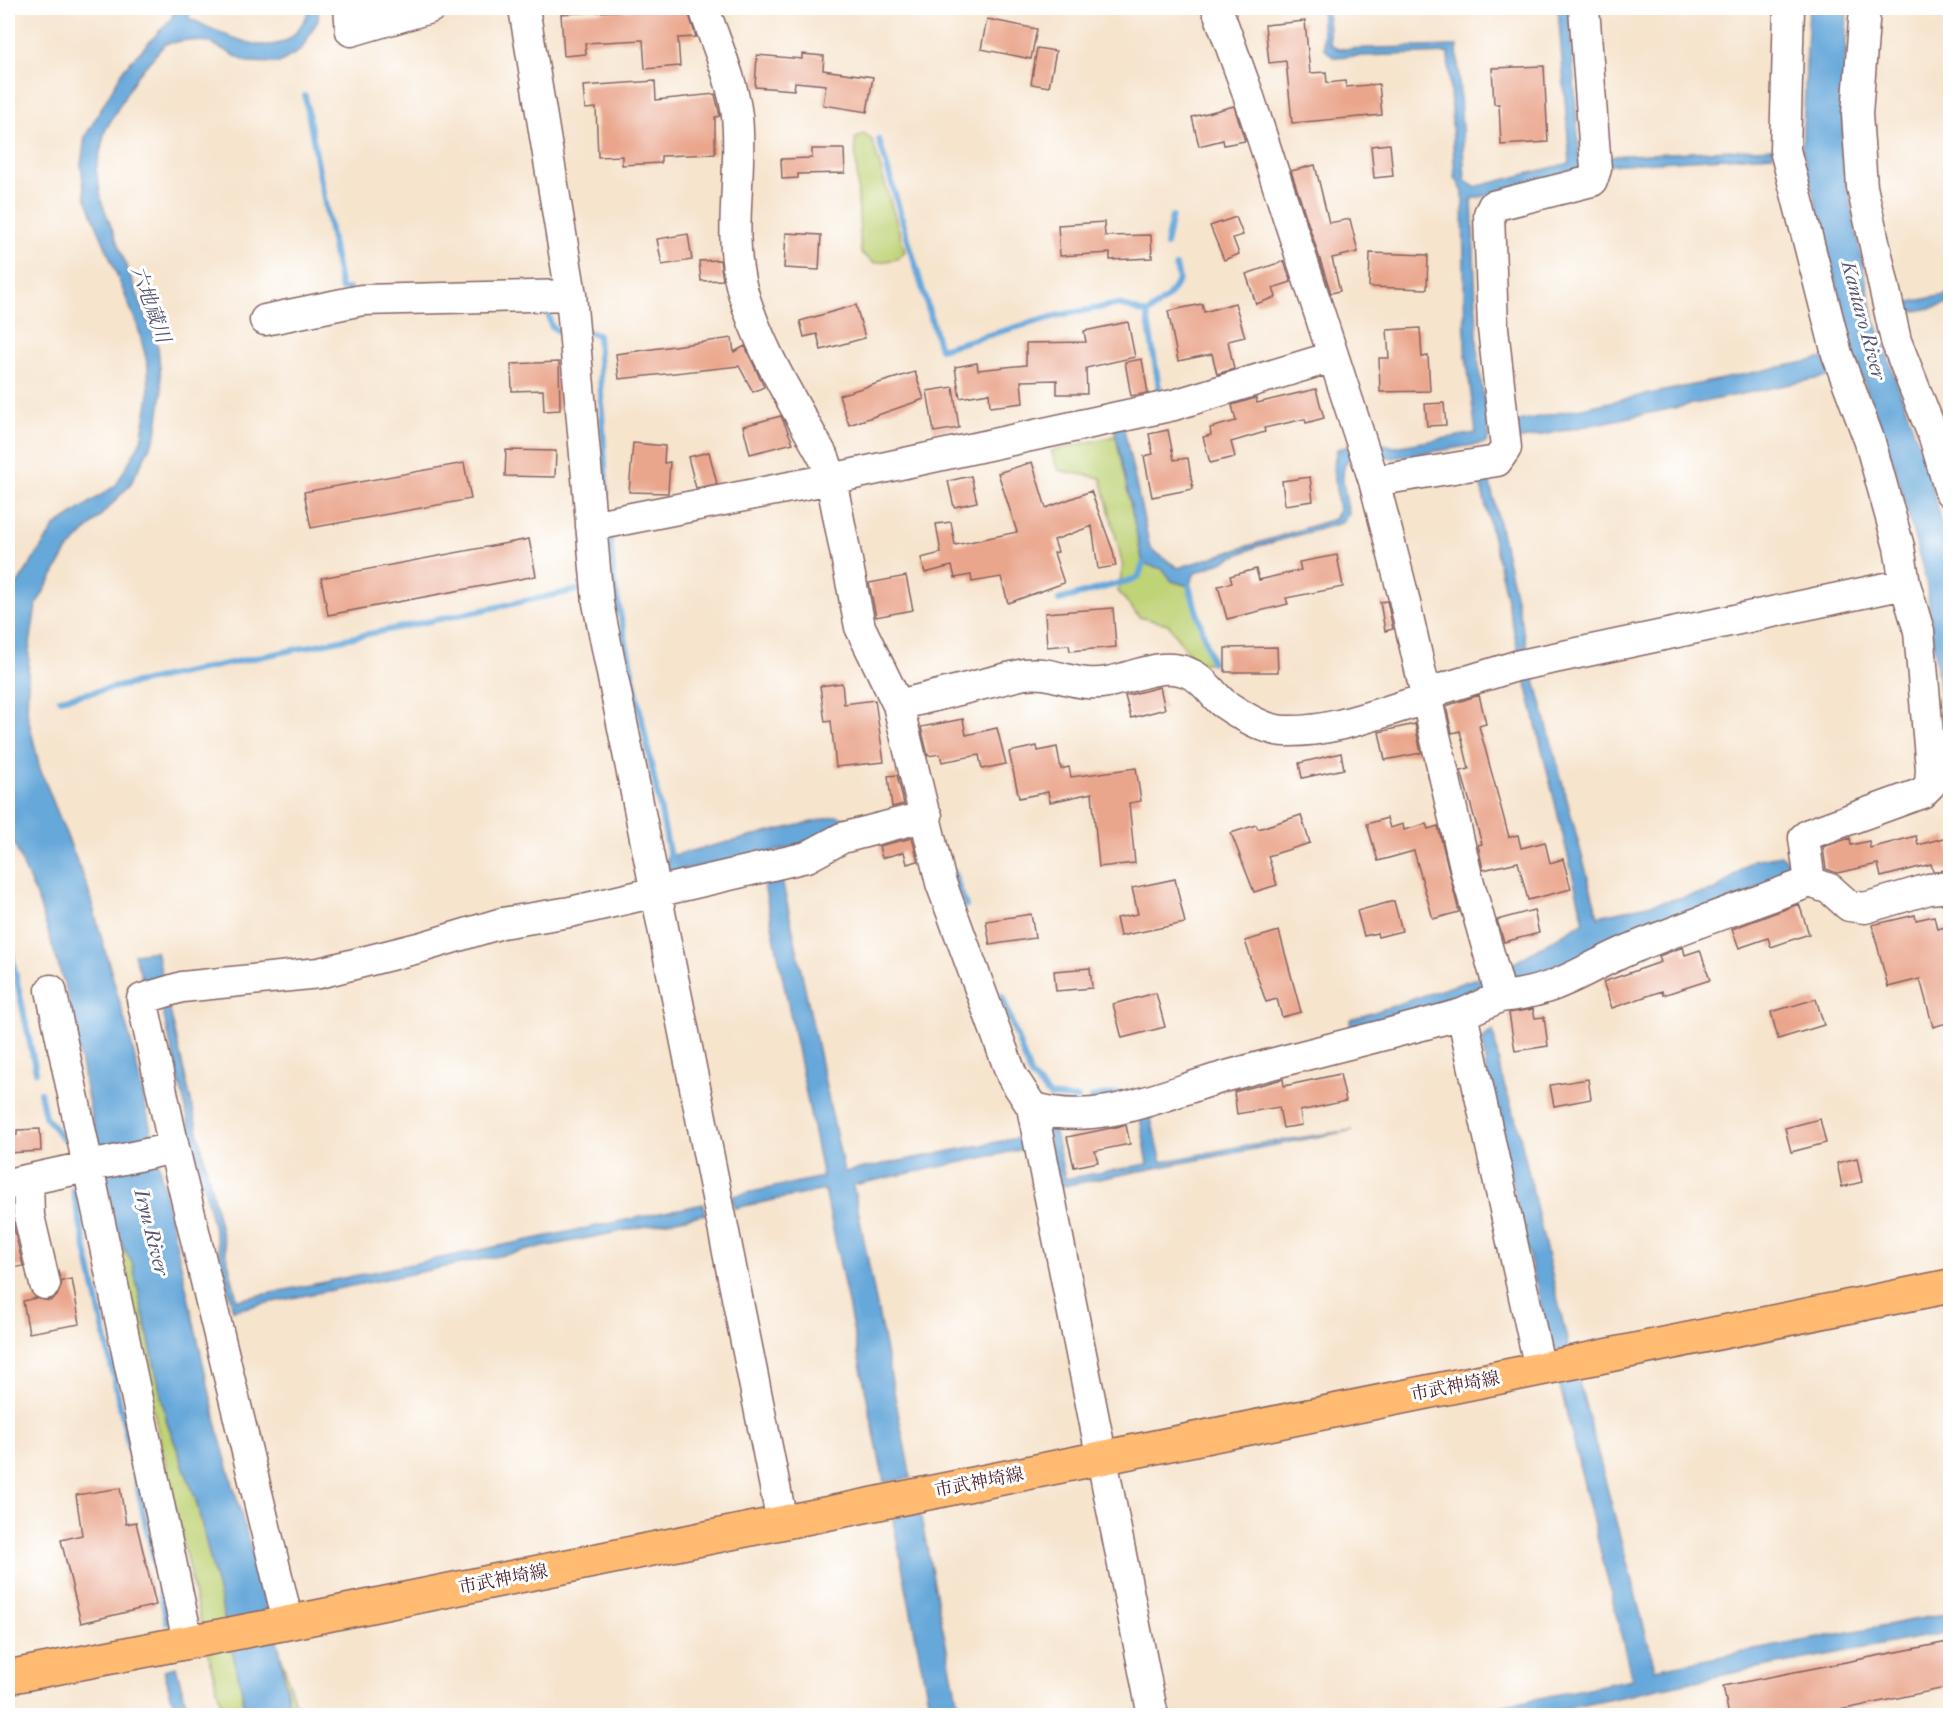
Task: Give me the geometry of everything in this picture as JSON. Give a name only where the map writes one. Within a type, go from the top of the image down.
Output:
[{"type":"main road","name":"市武神埼線","points":[[8,1677],[1950,1286]]},
{"type":"street","points":[[350,8],[351,31],[430,8]]},
{"type":"street","points":[[503,8],[508,8]]},
{"type":"street","points":[[524,8],[571,295],[598,603],[782,1522]]},
{"type":"street","points":[[704,8],[733,96],[737,117],[735,227],[742,287],[759,337],[825,460],[831,479],[860,627],[898,705],[927,816],[941,883],[1012,1076],[1032,1107],[1153,1716]]},
{"type":"street","points":[[1217,8],[1247,91],[1374,481],[1467,876],[1496,982]]},
{"type":"street","points":[[1374,481],[1497,461],[1506,448],[1493,328],[1489,214],[1493,206],[1592,181],[1596,169],[1584,8]]},
{"type":"street","points":[[1789,8],[1785,150],[1837,354],[1870,442],[1919,631],[1931,770],[1930,785],[1922,793],[1809,834],[1804,838],[1810,882]]},
{"type":"street","points":[[1865,8],[1857,114],[1862,187],[1896,341],[1935,440],[1950,492]]},
{"type":"street","points":[[265,320],[362,300],[571,295]]},
{"type":"street","points":[[591,526],[831,479],[1174,405],[1332,357]]},
{"type":"street","points":[[898,705],[1024,674],[1042,672],[1086,683],[1108,683],[1157,669],[1181,670],[1195,676],[1223,703],[1270,728],[1284,731],[1319,729],[1427,699],[1441,688],[1516,666],[1905,584]]},
{"type":"street","points":[[285,1623],[174,1148],[142,999],[183,987],[319,973],[422,947],[502,922],[570,912],[807,857],[842,838],[927,816]]},
{"type":"street","points":[[1496,982],[1530,994],[1558,986],[1632,948],[1810,882],[1830,889],[1849,906],[1865,908],[1929,889],[1950,887]]},
{"type":"street","points":[[1032,1107],[1053,1114],[1111,1112],[1227,1076],[1353,1045],[1462,1014],[1496,982]]},
{"type":"street","points":[[51,990],[87,1168],[193,1641]]},
{"type":"street","points":[[1462,1014],[1540,1369]]},
{"type":"street","points":[[45,1284],[29,1216],[17,1182],[174,1148]]},
{"type":"green space","points":[[864,134],[872,140],[905,251],[897,259],[874,263],[861,253],[855,139]]},
{"type":"green space","points":[[1116,436],[1143,563],[1164,569],[1172,581],[1189,586],[1212,662],[1196,664],[1168,624],[1139,617],[1118,591],[1123,566],[1101,478],[1058,470],[1051,451]]},
{"type":"green space","points":[[114,1233],[132,1262],[167,1422],[196,1500],[242,1691],[245,1715],[224,1715],[202,1628]]},
{"type":"green space","points":[[279,1648],[298,1715],[291,1715]]},
{"type":"water","name":"Iryu River","points":[[176,8],[192,8],[188,18],[231,37],[262,45],[276,44],[289,39],[306,18],[308,8],[319,8],[318,20],[301,50],[279,63],[247,62],[209,42],[187,40],[165,44],[136,77],[105,131],[96,170],[102,203],[158,347],[162,392],[156,435],[130,485],[67,551],[36,605],[29,651],[27,713],[40,769],[87,886],[132,1046],[220,1439],[279,1648],[291,1715],[245,1715],[242,1691],[196,1500],[167,1422],[132,1262],[114,1233],[68,996],[39,903],[8,829],[8,593],[15,588],[55,526],[116,485],[141,441],[149,397],[148,366],[138,327],[85,196],[81,165],[85,137],[124,69],[171,19]]},
{"type":"water","points":[[1321,8],[1327,8],[1330,43],[1338,49],[1457,46],[1465,180],[1475,187],[1570,163],[1558,8],[1569,8],[1580,166],[1575,173],[1472,199],[1478,358],[1489,436],[1486,443],[1393,458],[1374,452],[1371,440],[1394,447],[1476,433],[1465,348],[1463,192],[1455,177],[1448,53],[1333,57],[1324,48]]},
{"type":"water","name":"Kantaro River","points":[[1809,8],[1847,8],[1842,161],[1873,315],[1927,468],[1950,560],[1950,779],[1926,580],[1895,466],[1855,358],[1802,150]]},
{"type":"water","points":[[1773,148],[1773,155],[1609,165],[1608,156]]},
{"type":"water","points":[[1950,294],[1950,304],[1902,314],[1900,304]]},
{"type":"water","points":[[1824,358],[1830,376],[1517,440],[1514,422]]},
{"type":"water","points":[[1123,425],[1150,548],[1178,568],[1334,519],[1339,510],[1333,468],[1337,449],[1350,446],[1353,455],[1344,466],[1343,474],[1349,514],[1341,523],[1256,547],[1195,573],[1189,586],[1172,581],[1163,569],[1143,564],[1114,427]]},
{"type":"water","points":[[1488,474],[1528,653],[1519,654],[1479,476]]},
{"type":"water","points":[[1533,673],[1598,916],[1716,890],[1753,860],[1781,855],[1790,864],[1786,878],[1548,980],[1520,981],[1506,976],[1485,983],[1463,1003],[1351,1030],[1350,1020],[1504,969],[1584,922],[1524,675]]},
{"type":"water","points":[[837,816],[855,822],[811,842],[766,854],[670,872],[666,858],[670,856]]},
{"type":"water","points":[[781,875],[844,1172],[1023,1137],[1024,1149],[853,1185],[911,1478],[884,1482],[825,1190],[734,1208],[732,1196],[823,1177],[763,880]]},
{"type":"water","points":[[156,951],[164,982],[143,982],[134,954]]},
{"type":"water","points":[[165,1005],[169,1006],[237,1300],[703,1204],[706,1214],[233,1310],[163,1012]]},
{"type":"water","points":[[1493,1030],[1501,1075],[1518,1127],[1569,1349],[1552,1352],[1487,1077],[1482,1039]]},
{"type":"water","points":[[1148,1109],[1162,1162],[1242,1146],[1353,1130],[1057,1187],[1046,1124],[1053,1124],[1065,1179],[1148,1164],[1139,1112]]},
{"type":"water","points":[[1578,1378],[1655,1669],[1950,1613],[1950,1632],[1751,1669],[1538,1715],[1453,1716],[1632,1679],[1559,1382]]},
{"type":"water","points":[[920,1513],[960,1715],[931,1715],[893,1520],[906,1514]]},
{"type":"water","points":[[176,1667],[189,1715],[176,1715],[164,1670]]},
{"type":"building","points":[[632,8],[687,8],[696,37],[678,38],[680,66],[645,69],[643,40],[585,43],[586,54],[564,56],[561,14],[632,10]]},
{"type":"building","points":[[987,19],[1037,29],[1031,59],[981,49]]},
{"type":"building","points":[[1305,21],[1310,73],[1326,72],[1327,83],[1345,81],[1346,87],[1379,84],[1382,115],[1292,123],[1286,61],[1269,63],[1265,25]]},
{"type":"building","points":[[1037,48],[1056,51],[1049,87],[1031,84]]},
{"type":"building","points":[[802,54],[824,56],[823,70],[873,77],[867,112],[823,105],[826,85],[795,82],[794,90],[755,87],[757,55],[802,59]]},
{"type":"building","points":[[1544,66],[1548,142],[1501,145],[1499,104],[1494,104],[1492,68]]},
{"type":"building","points":[[655,81],[656,100],[715,94],[720,116],[715,117],[715,154],[661,156],[661,163],[622,165],[622,156],[598,157],[596,108],[585,109],[583,86]]},
{"type":"building","points":[[1234,106],[1245,141],[1224,145],[1223,140],[1199,146],[1192,117]]},
{"type":"building","points":[[1390,144],[1393,176],[1374,178],[1371,146]]},
{"type":"building","points":[[812,149],[844,149],[845,173],[798,174],[798,178],[782,179],[781,159],[812,158]]},
{"type":"building","points":[[1315,165],[1329,223],[1350,219],[1358,252],[1332,258],[1340,291],[1331,293],[1291,171]]},
{"type":"building","points":[[1236,217],[1243,235],[1233,238],[1239,254],[1224,260],[1210,226]]},
{"type":"building","points":[[1104,222],[1105,236],[1151,235],[1152,258],[1110,260],[1110,253],[1060,256],[1058,225]]},
{"type":"building","points":[[786,233],[821,235],[819,270],[784,268]]},
{"type":"building","points":[[688,234],[692,260],[662,265],[657,239]]},
{"type":"building","points":[[1370,253],[1428,255],[1427,289],[1369,287]]},
{"type":"building","points":[[720,260],[723,280],[701,281],[699,261]]},
{"type":"building","points":[[1284,261],[1291,282],[1273,288],[1276,297],[1256,304],[1246,274]]},
{"type":"building","points":[[1235,303],[1245,337],[1228,341],[1234,369],[1217,374],[1212,354],[1178,361],[1168,311],[1202,304],[1204,312]]},
{"type":"building","points":[[856,305],[865,338],[821,350],[817,334],[804,337],[800,321]]},
{"type":"building","points":[[1128,322],[1135,357],[1086,368],[1087,394],[1057,394],[1057,380],[1021,381],[1023,403],[990,407],[989,393],[960,398],[955,367],[977,363],[978,370],[1026,365],[1026,343],[1086,342],[1084,331]]},
{"type":"building","points":[[1420,328],[1422,357],[1428,356],[1430,391],[1380,392],[1379,358],[1389,358],[1387,330]]},
{"type":"building","points":[[732,338],[734,352],[745,346],[764,387],[753,392],[739,366],[619,379],[616,354]]},
{"type":"building","points":[[1142,359],[1148,393],[1131,396],[1125,362]]},
{"type":"building","points":[[559,362],[560,410],[544,411],[543,390],[512,391],[511,364]]},
{"type":"building","points":[[915,372],[924,399],[849,425],[839,395]]},
{"type":"building","points":[[953,387],[959,428],[934,432],[927,391]]},
{"type":"building","points":[[1316,389],[1324,418],[1306,423],[1305,419],[1264,428],[1265,432],[1231,442],[1235,457],[1210,463],[1203,437],[1211,435],[1210,428],[1236,421],[1232,405],[1256,398],[1257,403]]},
{"type":"building","points":[[1444,403],[1446,425],[1427,426],[1425,404]]},
{"type":"building","points":[[781,416],[793,443],[750,454],[743,426]]},
{"type":"building","points":[[1168,430],[1174,460],[1188,458],[1193,489],[1152,497],[1144,456],[1153,454],[1149,434]]},
{"type":"building","points":[[633,443],[665,446],[664,463],[670,462],[668,493],[629,492]]},
{"type":"building","points":[[506,450],[556,451],[555,477],[505,476]]},
{"type":"building","points":[[709,452],[717,484],[696,488],[688,457]]},
{"type":"building","points":[[1032,462],[1046,508],[1091,491],[1113,551],[1116,566],[1098,569],[1092,526],[1054,540],[1058,552],[1054,553],[1064,583],[1008,603],[1001,577],[972,582],[971,575],[955,578],[952,566],[925,573],[921,558],[941,553],[936,524],[951,522],[955,545],[1017,532],[998,473]]},
{"type":"building","points":[[464,463],[471,499],[311,528],[304,492]]},
{"type":"building","points":[[971,476],[977,502],[954,507],[948,481]]},
{"type":"building","points":[[1310,477],[1313,501],[1285,505],[1282,481]]},
{"type":"building","points":[[529,539],[536,576],[328,615],[321,578]]},
{"type":"building","points":[[1337,555],[1343,587],[1286,598],[1288,604],[1227,619],[1218,586],[1232,583],[1230,576],[1256,569],[1259,580],[1301,570],[1299,562]]},
{"type":"building","points":[[906,576],[913,610],[876,617],[869,583]]},
{"type":"building","points":[[1387,601],[1393,629],[1385,631],[1380,602]]},
{"type":"building","points":[[1113,608],[1116,647],[1070,651],[1069,645],[1047,647],[1045,613]]},
{"type":"building","points":[[1277,647],[1278,672],[1225,672],[1225,648]]},
{"type":"building","points":[[842,683],[844,704],[875,700],[884,762],[836,767],[831,721],[825,722],[820,686]]},
{"type":"building","points":[[1160,687],[1165,709],[1131,718],[1125,696]]},
{"type":"building","points":[[1479,695],[1486,724],[1479,726],[1509,837],[1518,835],[1521,848],[1545,842],[1550,863],[1563,859],[1571,889],[1528,900],[1518,862],[1483,870],[1478,845],[1482,844],[1461,771],[1469,769],[1460,731],[1452,733],[1446,706]]},
{"type":"building","points":[[963,719],[966,735],[997,728],[1006,764],[982,769],[979,755],[942,762],[940,754],[928,756],[921,727]]},
{"type":"building","points":[[1415,724],[1421,753],[1385,760],[1379,732]]},
{"type":"building","points":[[1037,746],[1038,751],[1057,747],[1061,769],[1069,767],[1071,777],[1136,768],[1141,801],[1129,803],[1135,863],[1099,867],[1092,793],[1050,802],[1048,792],[1019,798],[1009,752]]},
{"type":"building","points":[[1341,753],[1344,769],[1302,778],[1299,763]]},
{"type":"building","points":[[897,775],[904,804],[892,807],[888,776]]},
{"type":"building","points":[[1301,815],[1310,843],[1268,856],[1277,885],[1254,892],[1231,833],[1256,825],[1258,829]]},
{"type":"building","points":[[1387,818],[1390,828],[1403,824],[1404,830],[1426,824],[1428,829],[1438,826],[1459,912],[1433,919],[1414,851],[1378,861],[1367,824]]},
{"type":"building","points":[[1916,836],[1918,845],[1947,837],[1950,870],[1933,871],[1931,864],[1881,877],[1878,864],[1837,873],[1826,869],[1823,847],[1850,838],[1851,845],[1869,841],[1870,848]]},
{"type":"building","points":[[912,838],[918,861],[907,864],[904,852],[882,858],[879,846]]},
{"type":"building","points":[[1175,879],[1185,923],[1120,936],[1116,918],[1138,914],[1132,888]]},
{"type":"building","points":[[1394,901],[1402,931],[1378,937],[1377,933],[1364,936],[1357,911]]},
{"type":"building","points":[[1799,904],[1809,934],[1771,947],[1768,938],[1739,948],[1732,929]]},
{"type":"building","points":[[1534,910],[1539,933],[1504,942],[1497,920]]},
{"type":"building","points":[[1031,914],[1035,938],[990,945],[986,921]]},
{"type":"building","points":[[1915,915],[1916,920],[1934,916],[1937,929],[1950,926],[1950,1022],[1933,1027],[1920,979],[1888,987],[1872,925]]},
{"type":"building","points":[[1279,931],[1301,1012],[1282,1017],[1277,999],[1266,1002],[1245,941]]},
{"type":"building","points":[[1683,947],[1685,955],[1700,950],[1710,980],[1663,995],[1662,991],[1612,1008],[1603,982],[1661,962],[1659,956]]},
{"type":"building","points":[[1090,968],[1092,988],[1056,991],[1054,971]]},
{"type":"building","points":[[1156,993],[1165,1027],[1122,1038],[1113,1004]]},
{"type":"building","points":[[1816,999],[1824,1025],[1778,1039],[1771,1012]]},
{"type":"building","points":[[1533,1009],[1535,1018],[1544,1017],[1548,1046],[1515,1051],[1509,1013]]},
{"type":"building","points":[[1340,1074],[1346,1101],[1300,1111],[1302,1125],[1283,1128],[1279,1107],[1237,1114],[1234,1092],[1283,1079],[1284,1086]]},
{"type":"building","points":[[1588,1079],[1591,1099],[1554,1106],[1550,1085]]},
{"type":"building","points":[[1820,1119],[1826,1143],[1791,1152],[1785,1128]]},
{"type":"building","points":[[1126,1125],[1130,1144],[1095,1151],[1098,1162],[1074,1167],[1067,1137]]},
{"type":"building","points":[[40,1129],[41,1151],[8,1153],[8,1136],[17,1135],[17,1130]]},
{"type":"building","points":[[1857,1158],[1862,1182],[1842,1187],[1837,1163]]},
{"type":"building","points":[[12,1220],[23,1266],[8,1269],[8,1221]]},
{"type":"building","points":[[72,1279],[80,1324],[29,1333],[23,1301],[36,1298],[50,1301],[57,1296],[62,1281]]},
{"type":"building","points":[[120,1488],[126,1524],[136,1522],[156,1605],[81,1623],[61,1540],[82,1535],[76,1495]]},
{"type":"building","points":[[1948,1642],[1950,1687],[1812,1716],[1729,1716],[1723,1686]]},
{"type":"waterway","points":[[305,96],[341,289],[349,289]]},
{"type":"waterway","points":[[879,140],[940,349],[1056,316],[1119,304],[1147,314]]},
{"type":"waterway","points":[[1166,245],[1172,216]]},
{"type":"waterway","points":[[1160,394],[1147,314],[1168,297],[1179,280],[1176,266]]},
{"type":"waterway","points":[[548,311],[551,326],[558,331]]},
{"type":"waterway","points":[[588,332],[598,335],[607,506]]},
{"type":"waterway","points":[[610,538],[614,584],[670,856]]},
{"type":"waterway","points":[[1059,600],[1138,578],[1143,564]]},
{"type":"waterway","points":[[1189,586],[1212,662]]},
{"type":"waterway","points":[[60,699],[582,589]]},
{"type":"waterway","points":[[953,871],[966,906]]},
{"type":"waterway","points":[[8,938],[36,1072]]},
{"type":"waterway","points":[[1002,996],[1031,1076],[1050,1096],[1078,1099]]},
{"type":"waterway","points":[[40,1092],[45,1116],[63,1139]]},
{"type":"waterway","points":[[1091,1098],[1119,1093]]},
{"type":"waterway","points":[[73,1189],[167,1622]]},
{"type":"water label","name":"六地蔵川","points":[[151,304]]}]
